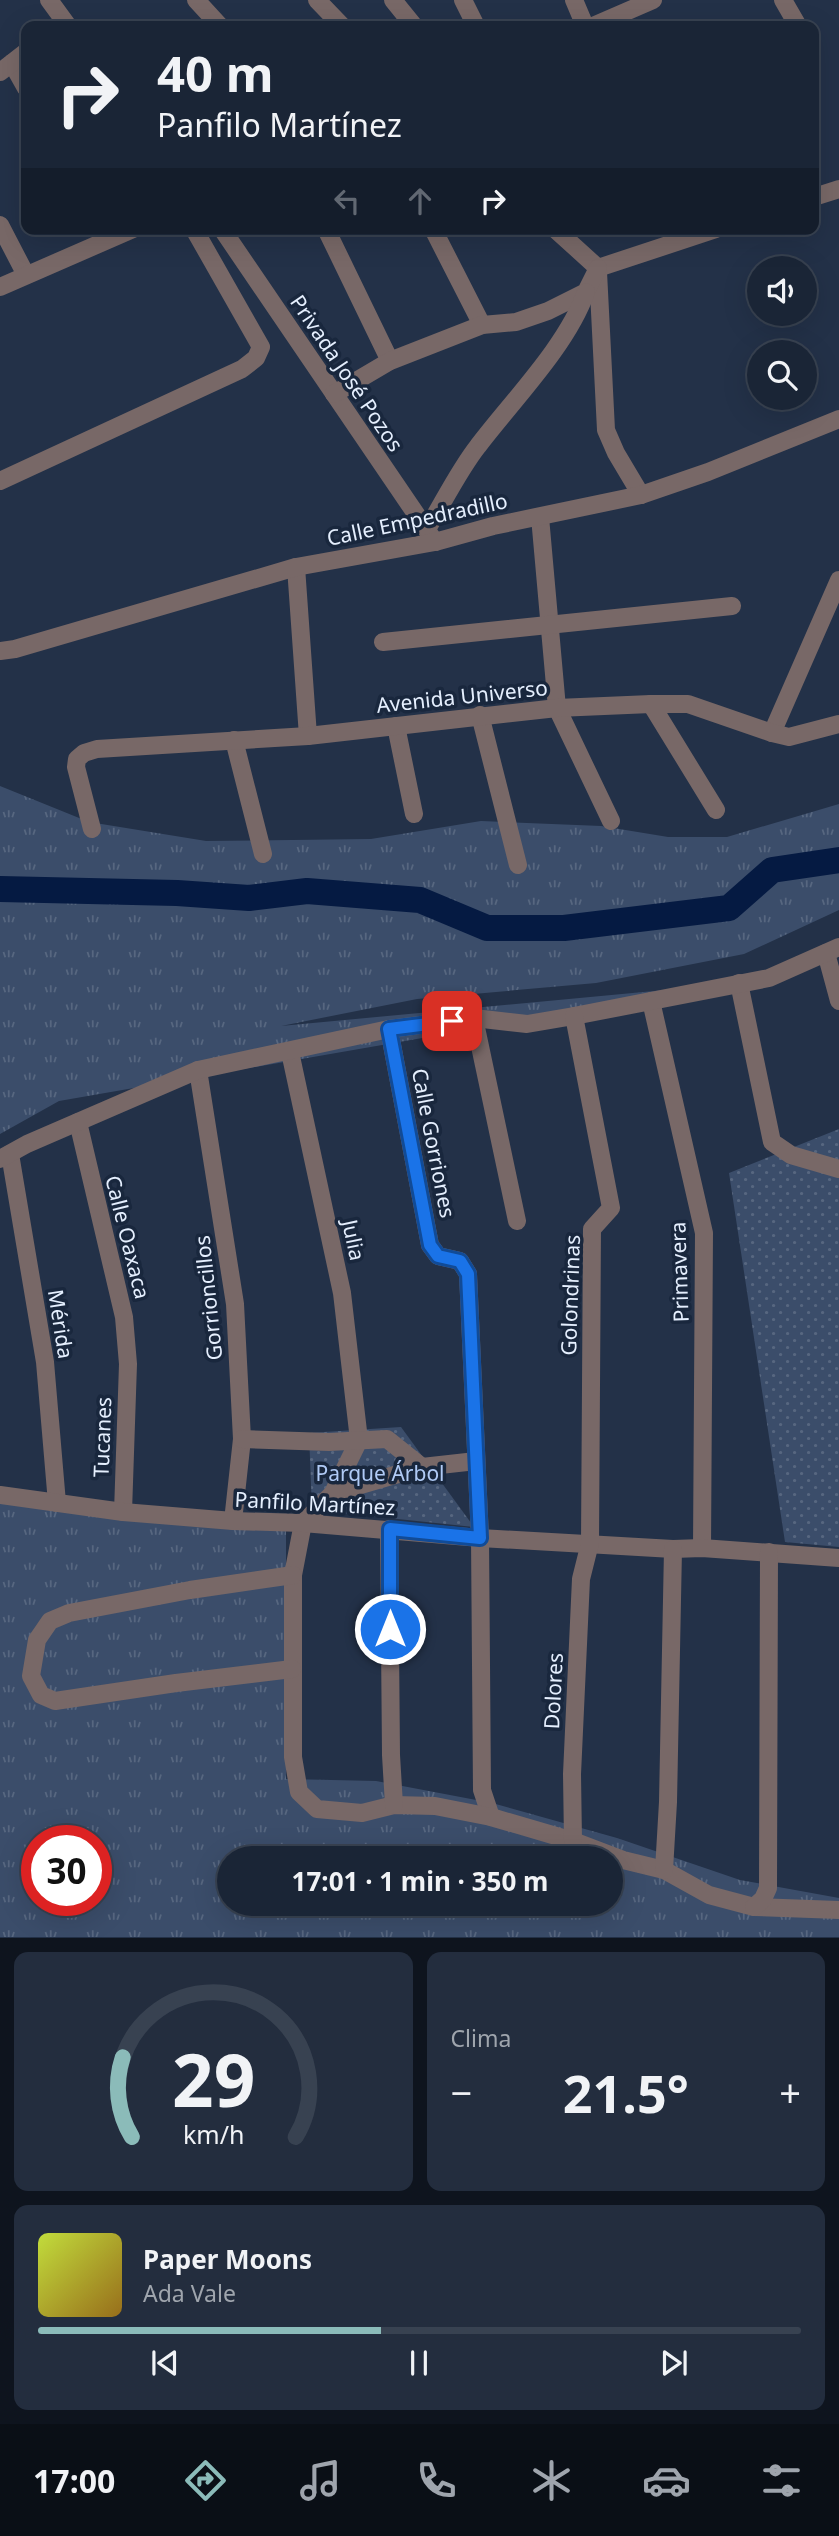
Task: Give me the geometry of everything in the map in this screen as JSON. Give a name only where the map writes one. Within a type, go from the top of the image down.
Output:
[{"type":"street","points":[[49,0],[62,21]]},
{"type":"street","points":[[196,0],[215,21]]},
{"type":"street","points":[[317,0],[337,21]]},
{"type":"street","points":[[393,0],[410,21]]},
{"type":"street","points":[[463,0],[474,21]]},
{"type":"street","points":[[574,0],[583,21]]},
{"type":"street","points":[[605,21],[653,0]]},
{"type":"street","points":[[783,0],[795,21]]},
{"type":"street","points":[[13,62],[21,78]]},
{"type":"street","points":[[819,195],[839,189]]},
{"type":"street","points":[[0,225],[26,275]]},
{"type":"street","points":[[0,287],[104,235]]},
{"type":"street","points":[[0,481],[242,369],[256,358],[261,347],[197,235]]},
{"type":"street","name":"Privada José Pozos","points":[[226,235],[431,536]]},
{"type":"street","points":[[329,235],[390,361]]},
{"type":"street","points":[[436,235],[482,325]]},
{"type":"street","points":[[561,235],[597,268],[606,430],[641,495]]},
{"type":"street","points":[[431,536],[475,449],[554,349],[582,303],[597,268],[698,235]]},
{"type":"street","points":[[334,394],[390,361],[482,325],[516,322],[548,311],[586,292]]},
{"type":"street","name":"Calle Empedradillo","points":[[0,651],[15,649],[296,567],[431,536],[540,517],[641,495],[708,472],[839,419]]},
{"type":"street","points":[[540,517],[557,708],[611,821]]},
{"type":"street","points":[[296,567],[308,736]]},
{"type":"street","points":[[772,733],[839,580]]},
{"type":"street","points":[[383,642],[732,606]]},
{"type":"street","points":[[651,704],[716,810]]},
{"type":"street","name":"Avenida Universo","points":[[92,829],[76,767],[77,759],[97,748],[308,736],[480,715],[651,704],[688,704],[789,737],[839,724]]},
{"type":"street","points":[[480,715],[518,865]]},
{"type":"street","points":[[396,726],[414,814]]},
{"type":"street","points":[[234,740],[263,853]]},
{"type":"street","points":[[5,1157],[27,1144],[198,1070],[389,1029],[474,1018],[527,1024],[574,1016],[769,978],[832,950],[839,1001]]},
{"type":"street","points":[[739,983],[772,1142],[791,1154],[839,1169]]},
{"type":"street","name":"Primavera","points":[[651,1001],[704,1233],[702,1548]]},
{"type":"street","name":"Golondrinas","points":[[574,1016],[611,1208],[592,1229],[590,1543]]},
{"type":"street","points":[[474,1018],[517,1221]]},
{"type":"street","name":"Calle Gorriones","points":[[389,1029],[430,1245],[438,1256],[460,1261],[468,1274],[480,1538],[482,1790],[491,1817]]},
{"type":"street","name":"Julia","points":[[290,1052],[342,1293],[359,1440]]},
{"type":"street","name":"Gorrioncillos","points":[[198,1070],[235,1304],[243,1439],[233,1521]]},
{"type":"street","name":"Calle Oaxaca","points":[[78,1122],[124,1317],[128,1364]]},
{"type":"street","name":"Mérida","points":[[5,1157],[45,1362],[57,1503]]},
{"type":"street","name":"Tucanes","points":[[123,1512],[128,1364]]},
{"type":"street","points":[[243,1439],[329,1442],[387,1439],[422,1467]]},
{"type":"street","points":[[359,1440],[333,1493],[303,1523],[293,1575],[293,1757],[299,1793],[317,1809],[362,1813],[394,1805],[435,1805],[491,1817],[623,1860],[664,1870],[709,1895],[754,1907],[839,1910]]},
{"type":"street","points":[[333,1493],[422,1467],[476,1461]]},
{"type":"street","name":"Panfilo Martínez","points":[[0,1495],[123,1512],[233,1521],[303,1523],[480,1538],[673,1549],[702,1548],[839,1558]]},
{"type":"street","points":[[390,1529],[391,1755],[394,1805]]},
{"type":"street","name":"Dolores","points":[[573,1842],[572,1774],[581,1579],[590,1543]]},
{"type":"street","points":[[664,1870],[673,1549]]},
{"type":"street","points":[[754,1907],[764,1899],[768,1888],[769,1552]]},
{"type":"street","points":[[292,1669],[55,1701],[41,1695],[31,1676],[37,1640],[50,1621],[69,1613],[191,1590],[293,1575]]},
{"type":"green space","points":[[0,786],[89,822],[206,841],[371,839],[481,821],[601,826],[668,837],[727,837],[839,804],[839,910],[744,954],[596,983],[417,999],[281,1026],[739,983],[59,1101],[0,1134]]},
{"type":"green space","points":[[839,1129],[839,1547],[785,1542],[729,1173]]},
{"type":"green space","name":"Parque Árbol","points":[[401,1427],[474,1527],[312,1510],[309,1433]]},
{"type":"green space","points":[[0,1500],[286,1530],[286,1779],[376,1781],[492,1803],[617,1838],[740,1880],[839,1898],[839,1937],[0,1937]]},
{"type":"waterway","points":[[0,889],[177,893],[249,898],[307,891],[420,900],[487,928],[564,928],[729,908],[772,870],[839,860]]},
{"type":"route","points":[[390,1629],[390,1529],[480,1538],[468,1274],[460,1261],[438,1256],[430,1245],[389,1029],[452,1021]]}]
